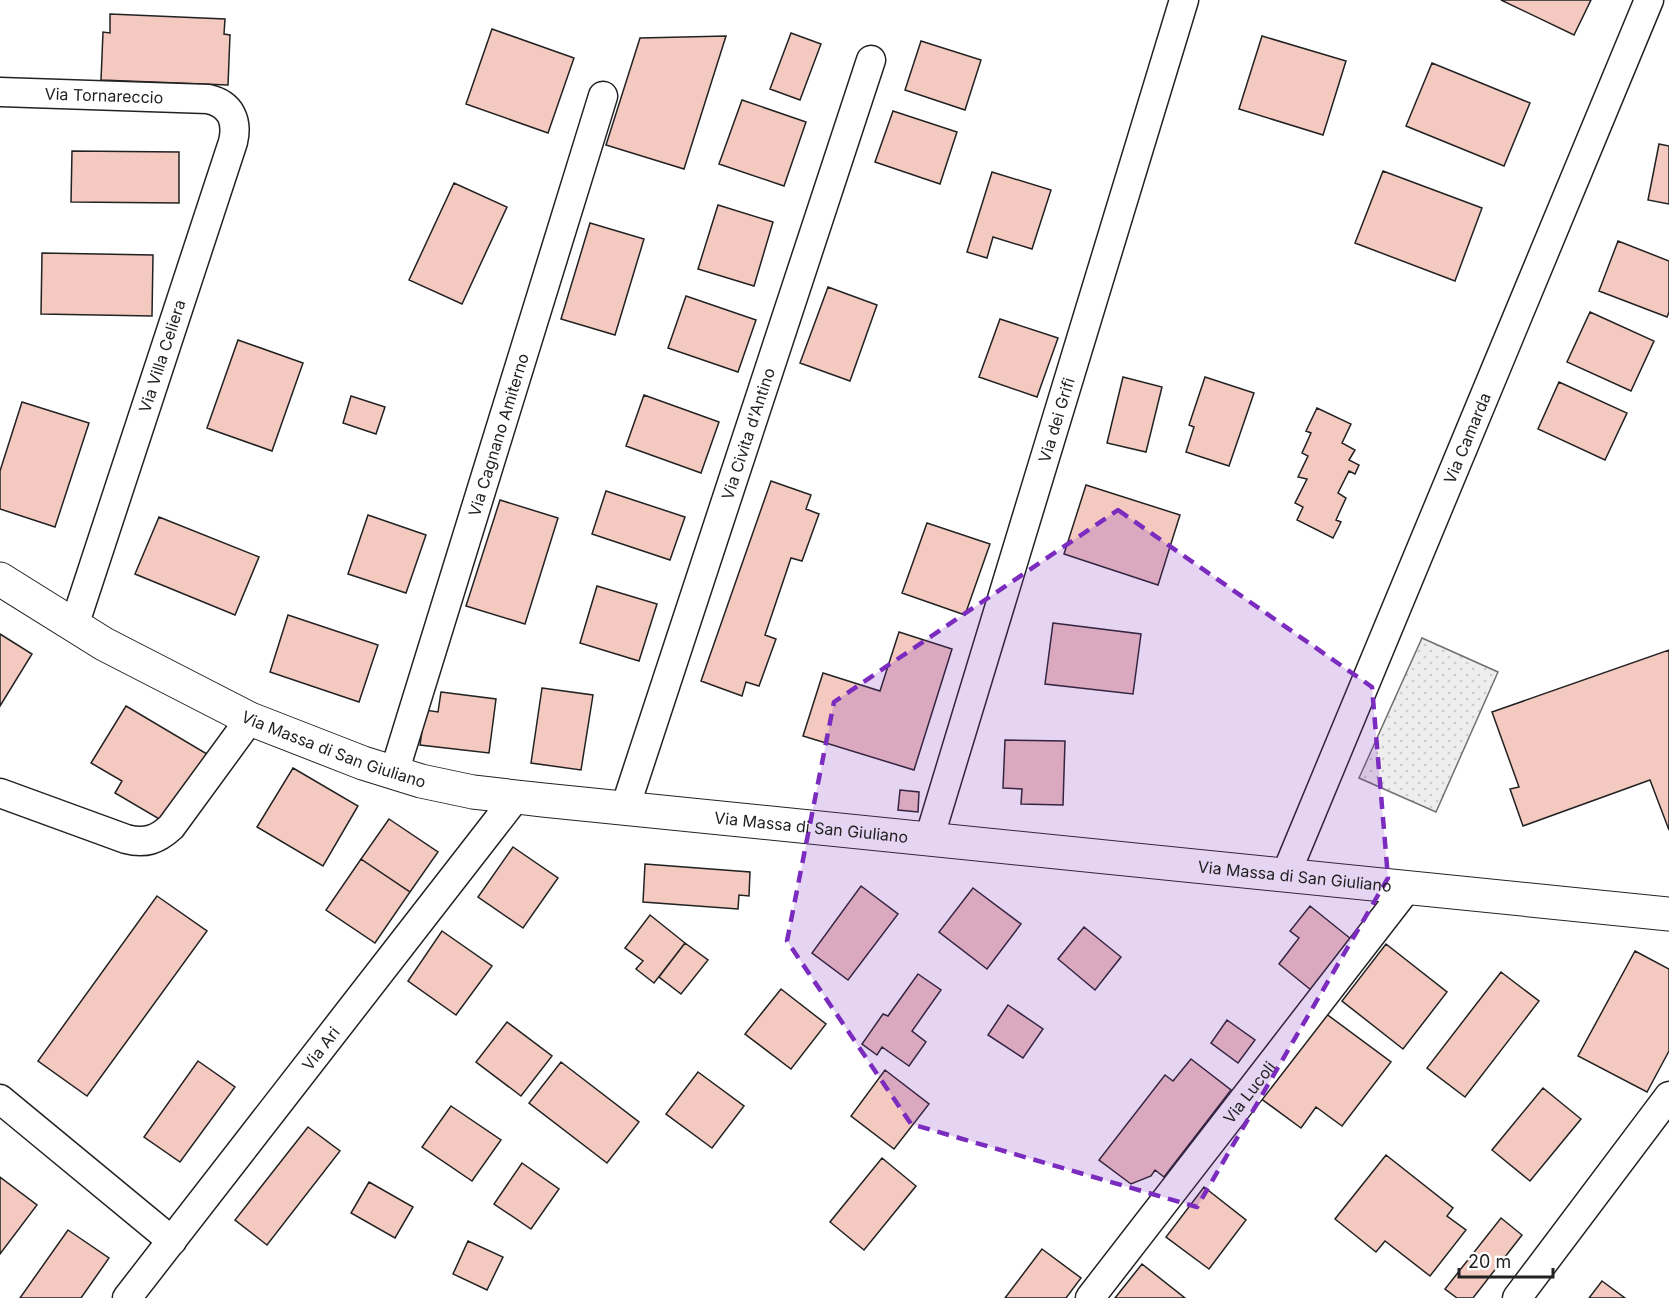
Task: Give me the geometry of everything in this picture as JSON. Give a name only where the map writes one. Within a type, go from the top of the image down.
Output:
[{"type":"street","name":"Via dei Grifi","points":[[929,839],[1184,0]]},
{"type":"street","name":"Via Camarda","points":[[1286,874],[1649,0]]},
{"type":"street","name":"Via Civita d'Antino","points":[[625,808],[871,60]]},
{"type":"street","name":"Via Tornareccio","points":[[0,92],[208,99]]},
{"type":"street","name":"Via Cagnano Amiterno","points":[[394,773],[603,96]]},
{"type":"street","name":"Via Villa Celiera","points":[[74,626],[232,142],[235,125],[231,114],[222,104],[208,99]]},
{"type":"street","name":"Via Massa di San Giuliano","points":[[0,579],[74,626],[147,667],[250,719],[363,763],[452,788],[516,798],[1669,914]]},
{"type":"street","points":[[0,793],[126,839],[145,842],[155,839],[171,827],[250,719]]},
{"type":"street","name":"Via Ari","points":[[127,1298],[516,798]]},
{"type":"street","name":"Via Lucoli","points":[[1090,1298],[1408,887]]},
{"type":"street","points":[[1517,1298],[1669,1096]]},
{"type":"street","points":[[0,1099],[172,1241]]},
{"type":"highlighted area","points":[[1118,510],[1372,687],[1388,878],[1197,1207],[911,1124],[787,941],[834,702]]},
{"type":"shaded area","points":[[1422,638],[1498,672],[1436,812],[1359,778]]},
{"type":"building","points":[[1501,0],[1591,0],[1574,35]]},
{"type":"building","points":[[110,14],[225,19],[224,34],[230,35],[228,85],[101,80],[103,32],[110,33]]},
{"type":"building","points":[[492,29],[574,58],[548,133],[466,104]]},
{"type":"building","points":[[791,33],[821,44],[800,100],[770,89]]},
{"type":"building","points":[[726,36],[684,169],[606,145],[640,38]]},
{"type":"building","points":[[1262,36],[1346,61],[1323,135],[1239,109]]},
{"type":"building","points":[[921,41],[981,60],[965,110],[905,90]]},
{"type":"building","points":[[1432,63],[1530,103],[1504,166],[1406,126]]},
{"type":"building","points":[[742,100],[806,122],[784,186],[719,164]]},
{"type":"building","points":[[893,111],[957,132],[940,184],[875,162]]},
{"type":"building","points":[[1659,144],[1669,146],[1669,204],[1648,200]]},
{"type":"building","points":[[72,151],[179,152],[179,203],[71,202]]},
{"type":"building","points":[[1383,171],[1482,208],[1455,281],[1355,243]]},
{"type":"building","points":[[992,172],[1051,190],[1032,249],[993,237],[987,258],[967,252]]},
{"type":"building","points":[[454,183],[507,207],[462,304],[409,280]]},
{"type":"building","points":[[718,205],[773,222],[754,286],[698,269]]},
{"type":"building","points":[[590,223],[644,239],[615,335],[561,319]]},
{"type":"building","points":[[1618,241],[1669,261],[1669,312],[1667,317],[1599,291]]},
{"type":"building","points":[[42,253],[153,255],[152,316],[41,314]]},
{"type":"building","points":[[828,287],[877,305],[850,381],[800,363]]},
{"type":"building","points":[[686,296],[756,320],[738,372],[668,348]]},
{"type":"building","points":[[1590,312],[1654,341],[1631,391],[1567,362]]},
{"type":"building","points":[[1000,319],[1058,338],[1037,397],[979,377]]},
{"type":"building","points":[[238,340],[303,363],[272,451],[207,428]]},
{"type":"building","points":[[1123,377],[1162,387],[1146,452],[1107,443]]},
{"type":"building","points":[[1205,377],[1254,393],[1229,466],[1186,452],[1194,427],[1189,425]]},
{"type":"building","points":[[1559,382],[1627,413],[1605,460],[1538,429]]},
{"type":"building","points":[[644,395],[719,422],[701,473],[626,446]]},
{"type":"building","points":[[351,396],[385,407],[376,434],[343,423]]},
{"type":"building","points":[[22,402],[89,423],[55,527],[0,509],[0,471]]},
{"type":"building","points":[[1317,408],[1351,424],[1342,443],[1355,450],[1349,460],[1359,465],[1355,474],[1349,471],[1338,493],[1346,498],[1336,520],[1341,522],[1333,538],[1297,520],[1303,507],[1295,503],[1307,479],[1298,477],[1308,456],[1302,453],[1311,433],[1306,431]]},
{"type":"building","points":[[771,481],[811,495],[806,509],[819,514],[802,561],[791,558],[765,635],[776,639],[759,686],[746,682],[742,696],[701,681]]},
{"type":"building","points":[[1086,485],[1180,515],[1158,585],[1064,554]]},
{"type":"building","points":[[606,491],[685,517],[670,560],[592,534]]},
{"type":"building","points":[[500,500],[558,518],[525,624],[466,606]]},
{"type":"building","points":[[368,515],[426,535],[406,593],[348,574]]},
{"type":"building","points":[[159,517],[259,557],[235,615],[135,574]]},
{"type":"building","points":[[927,523],[990,544],[965,615],[902,593]]},
{"type":"building","points":[[597,586],[657,604],[639,661],[580,643]]},
{"type":"building","points":[[288,615],[378,645],[359,702],[270,672]]},
{"type":"building","points":[[1053,623],[1141,634],[1133,694],[1045,684]]},
{"type":"building","points":[[899,632],[952,649],[914,770],[803,736],[823,673],[880,691]]},
{"type":"building","points":[[0,634],[32,654],[0,706]]},
{"type":"building","points":[[1669,650],[1669,830],[1650,780],[1523,826],[1510,789],[1519,787],[1492,712]]},
{"type":"building","points":[[542,688],[593,695],[581,770],[531,763]]},
{"type":"building","points":[[441,692],[496,699],[489,753],[420,745],[425,710],[438,712]]},
{"type":"building","points":[[126,706],[207,754],[166,823],[115,793],[122,781],[91,763]]},
{"type":"building","points":[[1005,740],[1065,741],[1063,805],[1021,804],[1022,789],[1003,788]]},
{"type":"building","points":[[293,768],[358,806],[323,866],[257,827]]},
{"type":"building","points":[[900,790],[919,792],[918,812],[898,810]]},
{"type":"building","points":[[389,819],[438,852],[410,892],[361,859]]},
{"type":"building","points":[[513,847],[558,878],[523,928],[478,897]]},
{"type":"building","points":[[361,859],[410,892],[375,943],[326,910]]},
{"type":"building","points":[[645,864],[750,872],[749,896],[739,895],[738,909],[643,902]]},
{"type":"building","points":[[861,886],[898,914],[848,980],[812,953]]},
{"type":"building","points":[[973,888],[1021,924],[987,969],[939,932]]},
{"type":"building","points":[[157,896],[207,931],[87,1096],[38,1061]]},
{"type":"building","points":[[1310,906],[1351,939],[1311,990],[1279,964],[1299,938],[1290,931]]},
{"type":"building","points":[[650,915],[685,943],[654,983],[636,969],[643,961],[625,948]]},
{"type":"building","points":[[1084,927],[1121,957],[1095,990],[1058,959]]},
{"type":"building","points":[[442,931],[492,966],[456,1015],[408,981]]},
{"type":"building","points":[[685,943],[708,960],[681,994],[659,977]]},
{"type":"building","points":[[1386,944],[1447,992],[1403,1049],[1342,1001]]},
{"type":"building","points":[[1635,951],[1669,969],[1669,1051],[1647,1092],[1578,1056]]},
{"type":"building","points":[[1501,972],[1539,1001],[1465,1097],[1427,1068]]},
{"type":"building","points":[[918,974],[941,990],[912,1031],[926,1042],[909,1066],[882,1047],[877,1055],[862,1044],[883,1014],[888,1016]]},
{"type":"building","points":[[781,989],[826,1024],[791,1069],[745,1034]]},
{"type":"building","points":[[1008,1005],[1043,1029],[1023,1058],[988,1035]]},
{"type":"building","points":[[1321,1010],[1391,1062],[1342,1126],[1316,1107],[1301,1128],[1256,1095]]},
{"type":"building","points":[[1227,1020],[1255,1040],[1238,1063],[1211,1043]]},
{"type":"building","points":[[507,1022],[552,1056],[521,1096],[476,1062]]},
{"type":"building","points":[[1191,1059],[1231,1090],[1164,1177],[1155,1170],[1151,1176],[1131,1184],[1099,1160],[1165,1075],[1173,1081]]},
{"type":"building","points":[[198,1061],[235,1087],[180,1162],[144,1137]]},
{"type":"building","points":[[561,1062],[639,1122],[607,1163],[529,1103]]},
{"type":"building","points":[[885,1070],[929,1104],[894,1149],[851,1116]]},
{"type":"building","points":[[698,1072],[744,1106],[712,1148],[666,1114]]},
{"type":"building","points":[[1543,1088],[1581,1119],[1530,1181],[1492,1150]]},
{"type":"building","points":[[451,1106],[501,1140],[472,1181],[422,1147]]},
{"type":"building","points":[[308,1127],[340,1151],[267,1245],[235,1220]]},
{"type":"building","points":[[1386,1155],[1453,1208],[1447,1216],[1466,1230],[1430,1276],[1385,1241],[1376,1252],[1335,1219]]},
{"type":"building","points":[[882,1158],[916,1186],[864,1250],[830,1222]]},
{"type":"building","points":[[522,1163],[559,1189],[531,1229],[494,1204]]},
{"type":"building","points":[[0,1177],[37,1205],[0,1254]]},
{"type":"building","points":[[369,1182],[413,1207],[395,1238],[351,1213]]},
{"type":"building","points":[[1204,1187],[1246,1220],[1209,1269],[1166,1237]]},
{"type":"building","points":[[1501,1218],[1522,1235],[1473,1298],[1457,1298],[1445,1289]]},
{"type":"building","points":[[68,1230],[109,1258],[81,1298],[20,1298]]},
{"type":"building","points":[[468,1241],[503,1257],[487,1290],[453,1274]]},
{"type":"building","points":[[1042,1249],[1081,1278],[1066,1298],[1005,1298]]},
{"type":"building","points":[[1142,1264],[1185,1298],[1115,1298]]},
{"type":"building","points":[[1602,1281],[1625,1298],[1589,1298]]}]
